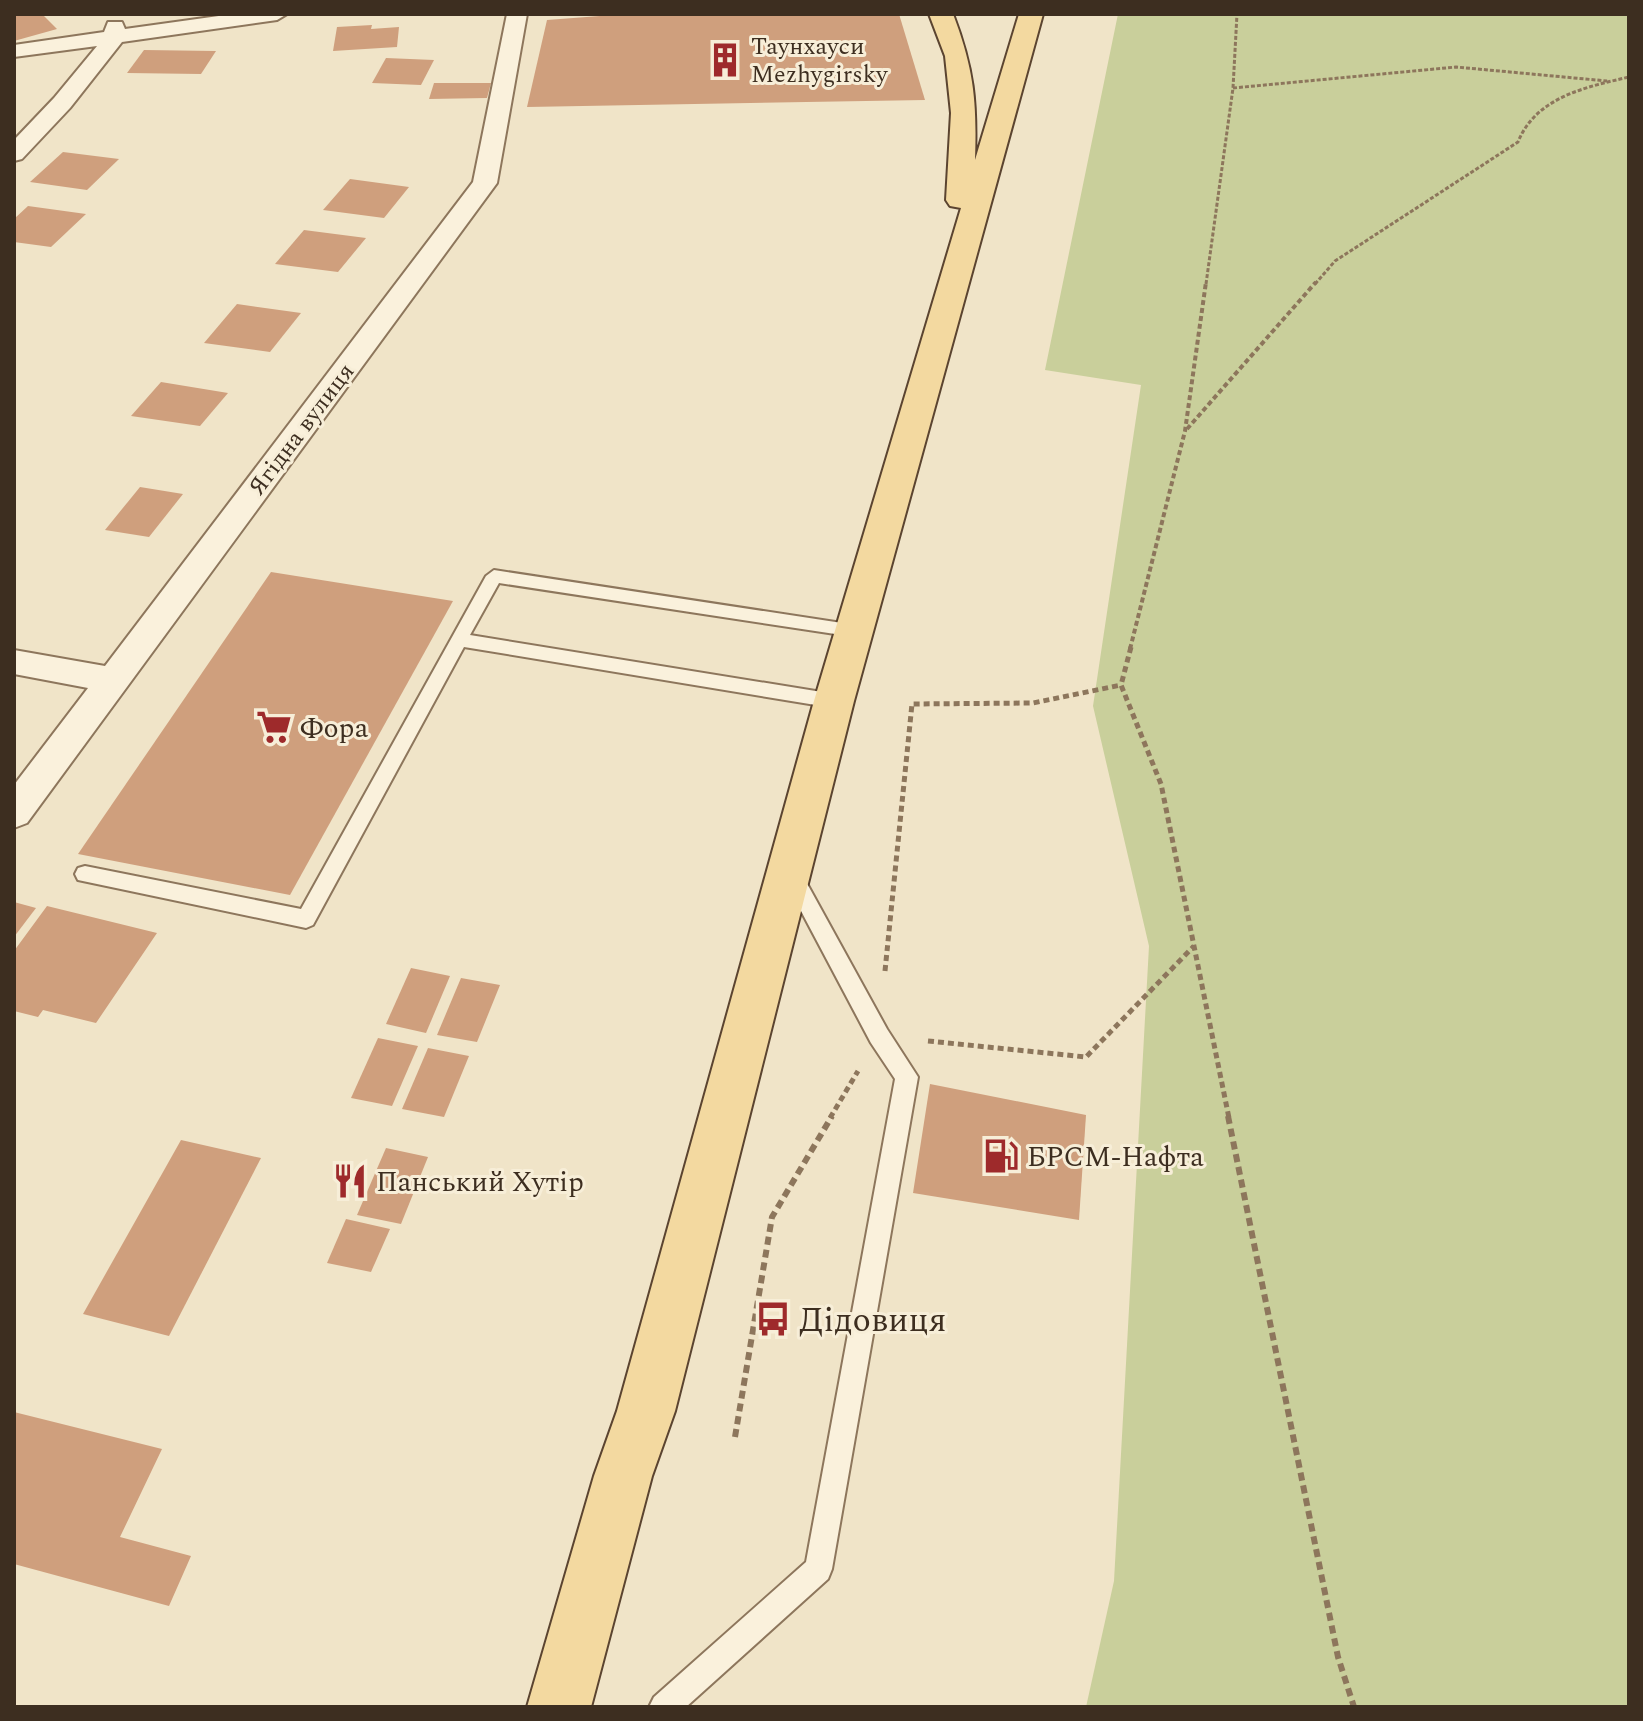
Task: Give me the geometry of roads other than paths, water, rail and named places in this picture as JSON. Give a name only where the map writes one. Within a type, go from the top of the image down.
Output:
[{"type":"main road","points":[[941,14],[957,56],[964,113],[959,265]]},
{"type":"main road","points":[[559,1707],[623,1476],[646,1411],[834,701],[1031,14]]},
{"type":"street","points":[[14,154],[62,103],[114,38],[117,14]]},
{"type":"street","points":[[14,51],[277,14]]},
{"type":"street","name":"Ягідна вулиця","points":[[14,813],[485,183],[517,14]]},
{"type":"street","points":[[14,662],[113,680]]},
{"type":"lane","points":[[85,874],[306,919],[494,576],[855,631]]},
{"type":"lane","points":[[460,640],[834,701]]},
{"type":"lane","points":[[664,1707],[818,1569],[907,1077],[879,1036],[789,869]]},
{"type":"place","name":"Таунхауси Mezhygirsky","points":[[725,60]]},
{"type":"place","name":"Фора","points":[[274,727]]},
{"type":"place","name":"БРСМ-Нафта","points":[[1001,1156]]},
{"type":"place","name":"Панський Хутір","points":[[350,1181]]},
{"type":"place","name":"Дідовиця","points":[[773,1319]]}]
